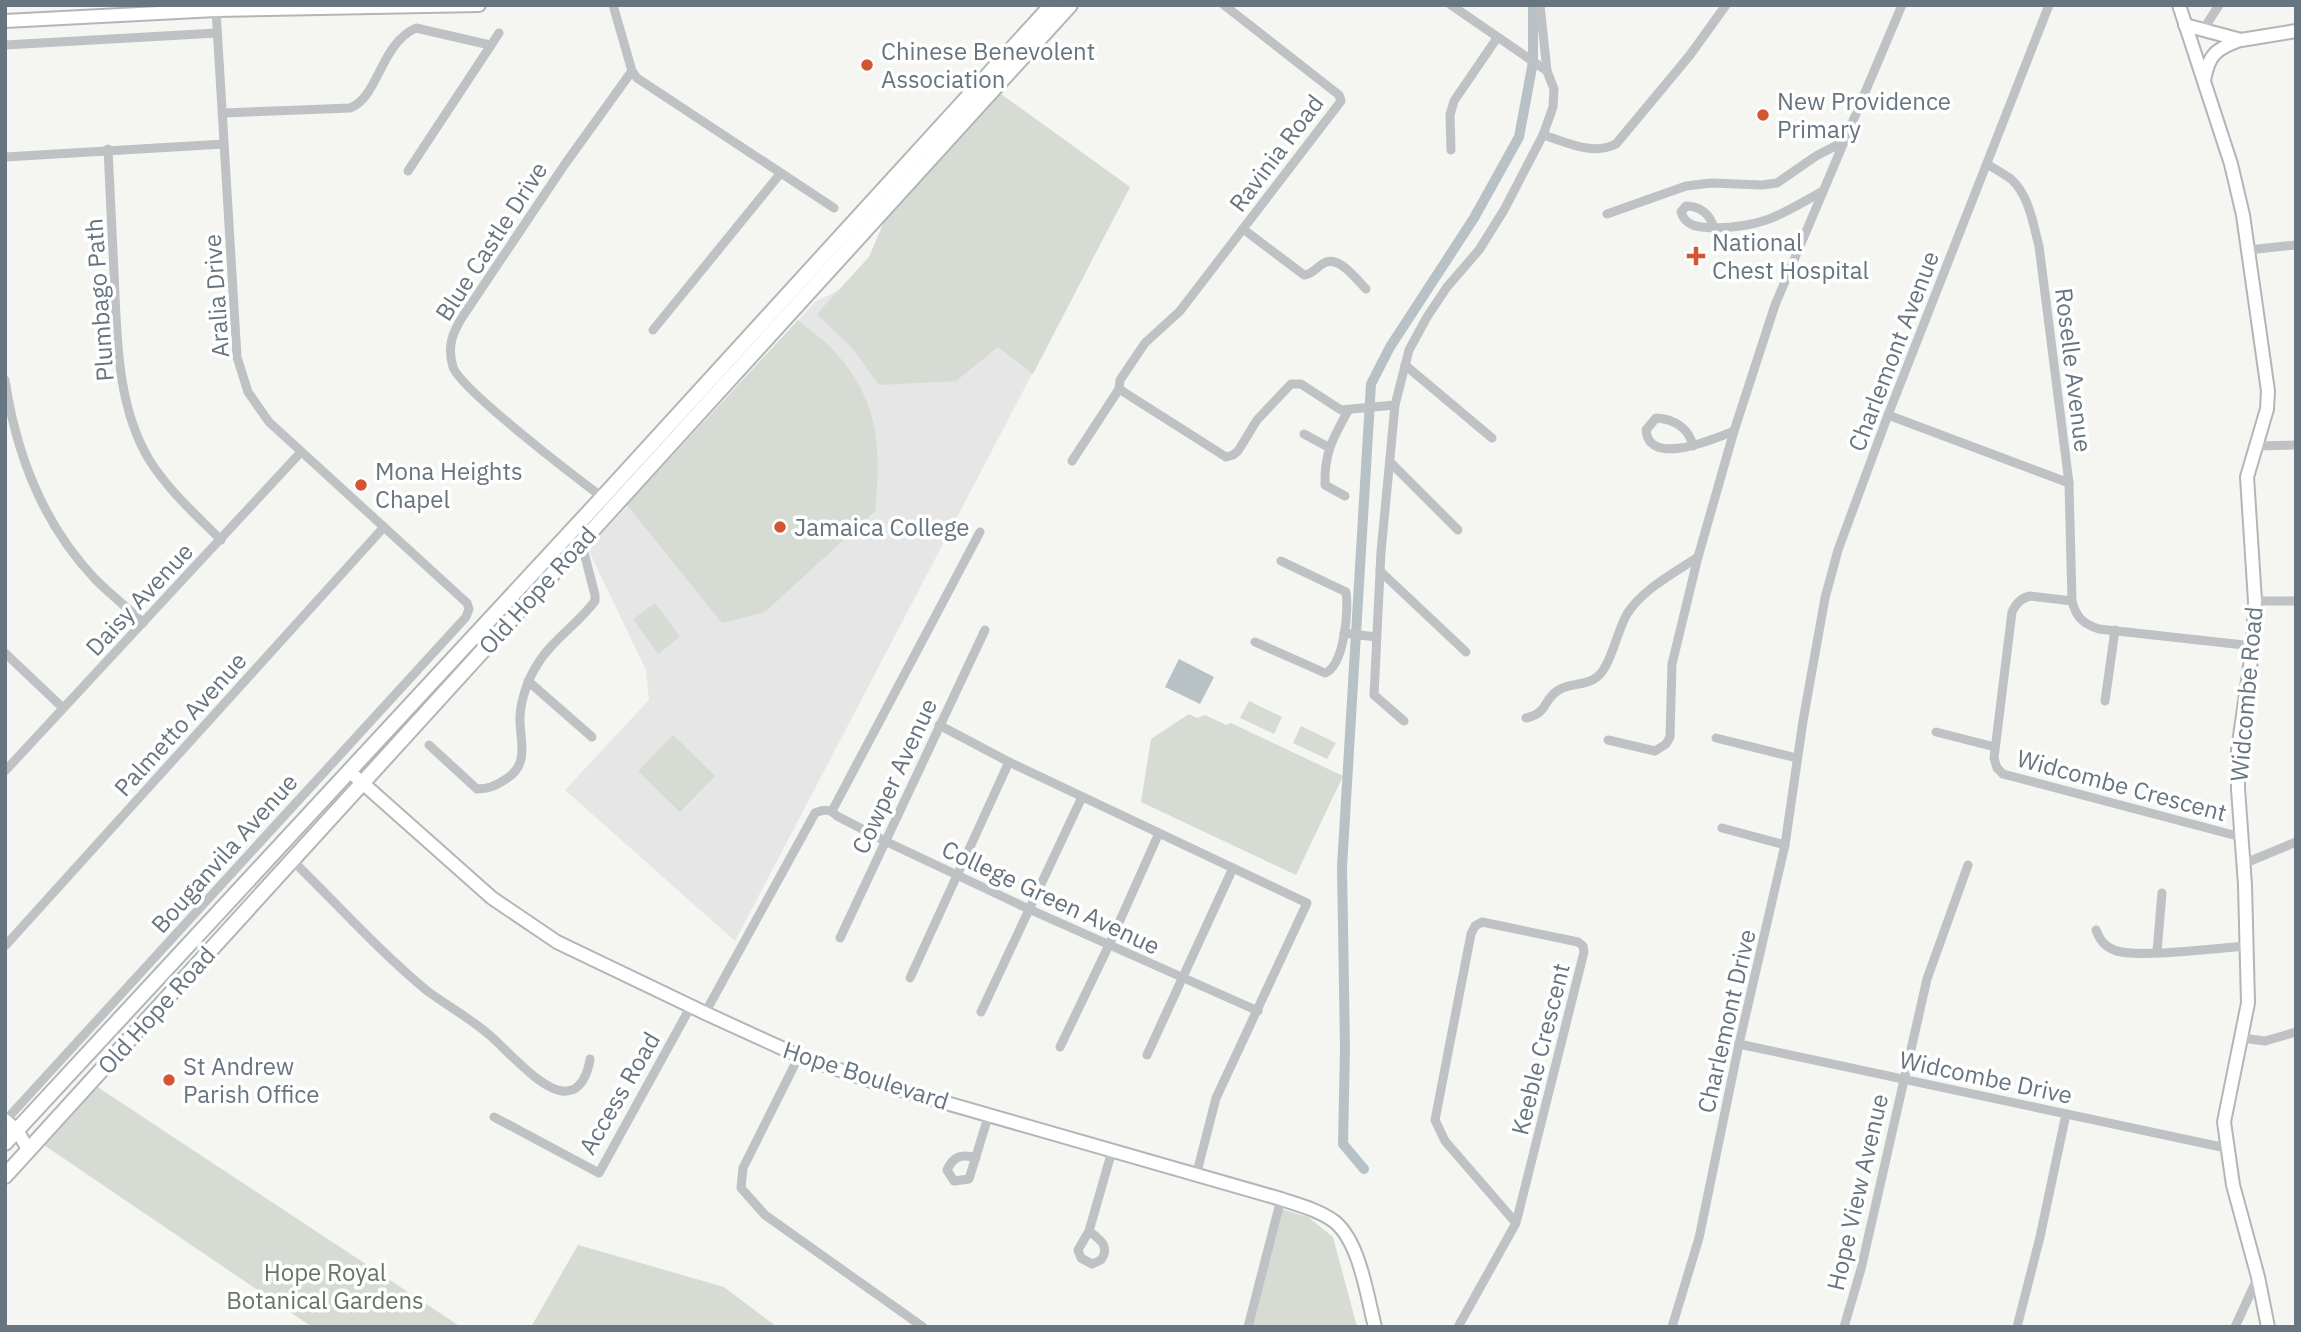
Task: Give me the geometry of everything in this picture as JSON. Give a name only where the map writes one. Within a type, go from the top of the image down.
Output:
[{"type":"main road","name":"Old Hope Road","points":[[5,1176],[581,541],[608,501],[1052,5]]},
{"type":"main road","name":"Old Hope Road","points":[[5,1142],[8,1123],[608,501],[1070,5]]},
{"type":"street","points":[[5,21],[282,7],[478,5]]},
{"type":"street","points":[[613,5],[632,71],[646,85],[834,208]]},
{"type":"street","name":"Ravinia Road","points":[[1072,461],[1119,389],[1120,380],[1144,343],[1180,311],[1341,102],[1339,95],[1224,5]]},
{"type":"street","points":[[1451,5],[1547,71]]},
{"type":"street","points":[[1404,721],[1374,695],[1380,571],[1395,405],[1409,350],[1427,317],[1447,287],[1479,250],[1504,210],[1543,135],[1553,107],[1554,89],[1547,71],[1540,5]]},
{"type":"street","points":[[1543,135],[1593,150],[1616,144],[1690,55],[1726,5]]},
{"type":"street","points":[[1608,740],[1655,751],[1670,737],[1672,664],[1698,557],[1734,431],[1775,305],[1902,5]]},
{"type":"street","name":"Charlemont Avenue","points":[[1802,721],[1825,598],[1838,550],[1888,415],[2049,5]]},
{"type":"street","name":"Widcombe Road","points":[[2179,5],[2231,164],[2243,215],[2268,391],[2267,409],[2247,477],[2255,601],[2253,646],[2238,750],[2248,1003],[2224,1122],[2226,1148],[2268,1327]]},
{"type":"street","points":[[2203,30],[2219,5]]},
{"type":"street","name":"Aralia Drive","points":[[216,10],[237,357],[248,392],[269,422],[467,603],[469,609]]},
{"type":"street","points":[[2185,26],[2241,40]]},
{"type":"street","points":[[222,113],[349,108],[357,105],[365,97],[386,57],[409,31],[416,28],[490,45]]},
{"type":"street","points":[[2204,80],[2208,61],[2224,46],[2241,40],[2296,31]]},
{"type":"street","points":[[5,45],[217,33]]},
{"type":"street","points":[[408,171],[499,33]]},
{"type":"street","points":[[1451,150],[1450,115],[1454,101],[1497,38]]},
{"type":"street","name":"Blue Castle Drive","points":[[608,501],[483,401],[453,369],[449,351],[455,328],[470,304],[632,71]]},
{"type":"street","points":[[1607,214],[1686,186],[1711,183],[1777,183],[1816,156],[1845,141]]},
{"type":"street","points":[[5,157],[224,144]]},
{"type":"street","name":"Plumbago Path","points":[[108,149],[117,337],[126,401],[136,431],[155,468],[169,488],[221,540]]},
{"type":"street","name":"Roselle Avenue","points":[[1987,164],[2011,180],[2022,193],[2039,246],[2069,483],[2072,601]]},
{"type":"street","points":[[653,330],[780,174]]},
{"type":"street","points":[[1714,228],[1738,228],[1770,221],[1823,191]]},
{"type":"street","points":[[1243,229],[1304,275],[1311,274],[1323,263],[1331,260],[1338,263],[1366,289]]},
{"type":"street","points":[[2248,250],[2296,245]]},
{"type":"street","points":[[1405,365],[1492,438]]},
{"type":"street","points":[[5,380],[10,414],[26,468],[49,518],[95,579],[144,623]]},
{"type":"street","points":[[1119,389],[1226,457],[1233,456],[1238,451],[1257,419],[1291,384],[1301,384],[1341,410],[1395,405]]},
{"type":"street","points":[[1345,496],[1325,485],[1328,447],[1348,411]]},
{"type":"street","points":[[1888,415],[2069,483]]},
{"type":"street","points":[[1693,446],[1688,432],[1667,419],[1656,418],[1646,430],[1648,440],[1658,447],[1680,449],[1693,446],[1734,431]]},
{"type":"street","points":[[1304,434],[1328,447]]},
{"type":"street","points":[[2256,446],[2296,445]]},
{"type":"street","name":"Daisy Avenue","points":[[5,771],[301,452]]},
{"type":"street","points":[[1390,462],[1458,530]]},
{"type":"street","name":"Palmetto Avenue","points":[[5,946],[384,527]]},
{"type":"street","points":[[705,1013],[815,813],[832,811],[980,533]]},
{"type":"street","points":[[429,745],[477,789],[490,789],[521,766],[520,715],[528,681],[538,662],[595,601],[581,541]]},
{"type":"street","points":[[1526,718],[1540,714],[1559,689],[1596,678],[1606,665],[1628,612],[1653,588],[1698,557]]},
{"type":"street","points":[[1255,642],[1325,673],[1332,671],[1337,662],[1344,633],[1346,592],[1281,561]]},
{"type":"street","points":[[1380,571],[1466,652]]},
{"type":"street","name":"Widcombe Crescent","points":[[2072,601],[2024,597],[2012,612],[1995,747],[1997,768],[2003,774],[2241,837]]},
{"type":"street","points":[[2072,601],[2075,613],[2082,621],[2099,629],[2253,646]]},
{"type":"street","points":[[2255,601],[2296,601]]},
{"type":"street","name":"Bouganvila Avenue","points":[[8,1123],[466,617],[469,609]]},
{"type":"street","name":"Cowper Avenue","points":[[840,938],[985,630]]},
{"type":"street","points":[[2105,701],[2115,631]]},
{"type":"street","points":[[1344,633],[1376,636]]},
{"type":"street","points":[[5,653],[63,708]]},
{"type":"street","points":[[528,681],[592,737]]},
{"type":"street","name":"Charlemont Drive","points":[[1672,1327],[1699,1238],[1739,1044],[1786,845],[1802,721]]},
{"type":"street","points":[[939,725],[1009,762],[1307,903],[1216,1098],[1196,1176]]},
{"type":"street","points":[[1936,732],[1995,747]]},
{"type":"street","points":[[1716,738],[1797,758]]},
{"type":"street","points":[[910,978],[1009,762]]},
{"type":"street","name":"Hope Boulevard","points":[[349,771],[492,898],[557,942],[705,1013],[800,1056],[880,1084],[1280,1199],[1324,1215],[1343,1230],[1352,1243],[1376,1327]]},
{"type":"street","points":[[981,1012],[1082,797]]},
{"type":"street","name":"College Green Avenue","points":[[832,811],[885,841],[1031,910],[1258,1011]]},
{"type":"street","points":[[1723,828],[1786,845]]},
{"type":"street","points":[[1060,1047],[1159,833]]},
{"type":"street","points":[[2243,864],[2296,842]]},
{"type":"street","points":[[292,860],[418,982],[470,1018],[541,1082],[556,1090],[568,1091],[578,1086],[588,1073],[590,1059]]},
{"type":"street","name":"Hope View Avenue","points":[[1844,1327],[1861,1269],[1927,979],[1968,865]]},
{"type":"street","points":[[1147,1055],[1233,868]]},
{"type":"street","points":[[2157,952],[2162,893]]},
{"type":"street","name":"Keeble Crescent","points":[[1458,1327],[1516,1223],[1584,948],[1578,942],[1482,922],[1475,926],[1471,934],[1435,1120],[1445,1141],[1516,1223]]},
{"type":"street","points":[[2096,930],[2101,941],[2114,950],[2131,954],[2247,946]]},
{"type":"street","name":"Access Road","points":[[494,1117],[599,1172],[691,1006]]},
{"type":"street","points":[[2242,1038],[2264,1041],[2296,1032]]},
{"type":"street","name":"Widcombe Drive","points":[[1739,1044],[2226,1148]]},
{"type":"street","points":[[800,1056],[743,1168],[741,1188],[765,1215],[923,1327]]},
{"type":"street","points":[[976,1158],[989,1114]]},
{"type":"street","points":[[2017,1327],[2046,1211],[2066,1114]]},
{"type":"street","points":[[8,1123],[29,1151]]},
{"type":"street","points":[[5,1142],[29,1151]]},
{"type":"street","points":[[1089,1231],[1112,1151]]},
{"type":"street","points":[[1248,1327],[1280,1199]]},
{"type":"street","points":[[2235,1327],[2258,1277]]},
{"type":"shaded area","name":"Jamaica College","points":[[1001,95],[1130,187],[735,941],[565,790],[649,700],[646,670],[588,549],[815,302],[839,290],[869,257],[884,222]]},
{"type":"shaded area","points":[[1179,659],[1214,677],[1200,704],[1165,687]]},
{"type":"green space","points":[[1001,94],[1130,187],[1033,374],[998,347],[956,381],[879,385],[853,349],[817,314],[869,257],[884,222]]},
{"type":"green space","points":[[798,320],[835,352],[861,389],[869,408],[877,446],[875,511],[765,612],[722,623],[627,505]]},
{"type":"green space","points":[[655,603],[680,637],[658,654],[633,619]]},
{"type":"green space","points":[[1249,701],[1282,717],[1274,734],[1240,718]]},
{"type":"green space","points":[[1189,714],[1197,718],[1205,715],[1226,725],[1231,723],[1343,776],[1296,875],[1141,802],[1151,739]]},
{"type":"green space","points":[[1301,726],[1336,743],[1327,759],[1293,743]]},
{"type":"green space","points":[[673,735],[715,776],[680,812],[638,771]]},
{"type":"green space","name":"Hope Royal Botanical Gardens","points":[[93,1084],[461,1327],[312,1327],[41,1143]]},
{"type":"green space","points":[[1282,1209],[1308,1217],[1333,1237],[1357,1327],[1252,1327]]},
{"type":"green space","points":[[578,1245],[724,1287],[777,1327],[531,1327]]},
{"type":"waterway","points":[[1364,1169],[1343,1144],[1345,1048],[1342,867],[1371,384],[1390,347],[1474,218],[1519,137],[1533,62],[1533,5]]},
{"type":"place","name":"Chinese Benevolent Association","points":[[867,65]]},
{"type":"place","name":"New Providence Primary","points":[[1763,115]]},
{"type":"place","name":"National Chest Hospital","points":[[1696,256]]},
{"type":"place","name":"Mona Heights Chapel","points":[[361,485]]},
{"type":"place","name":"Jamaica College","points":[[780,527]]},
{"type":"place","name":"St Andrew Parish Office","points":[[169,1080]]}]
